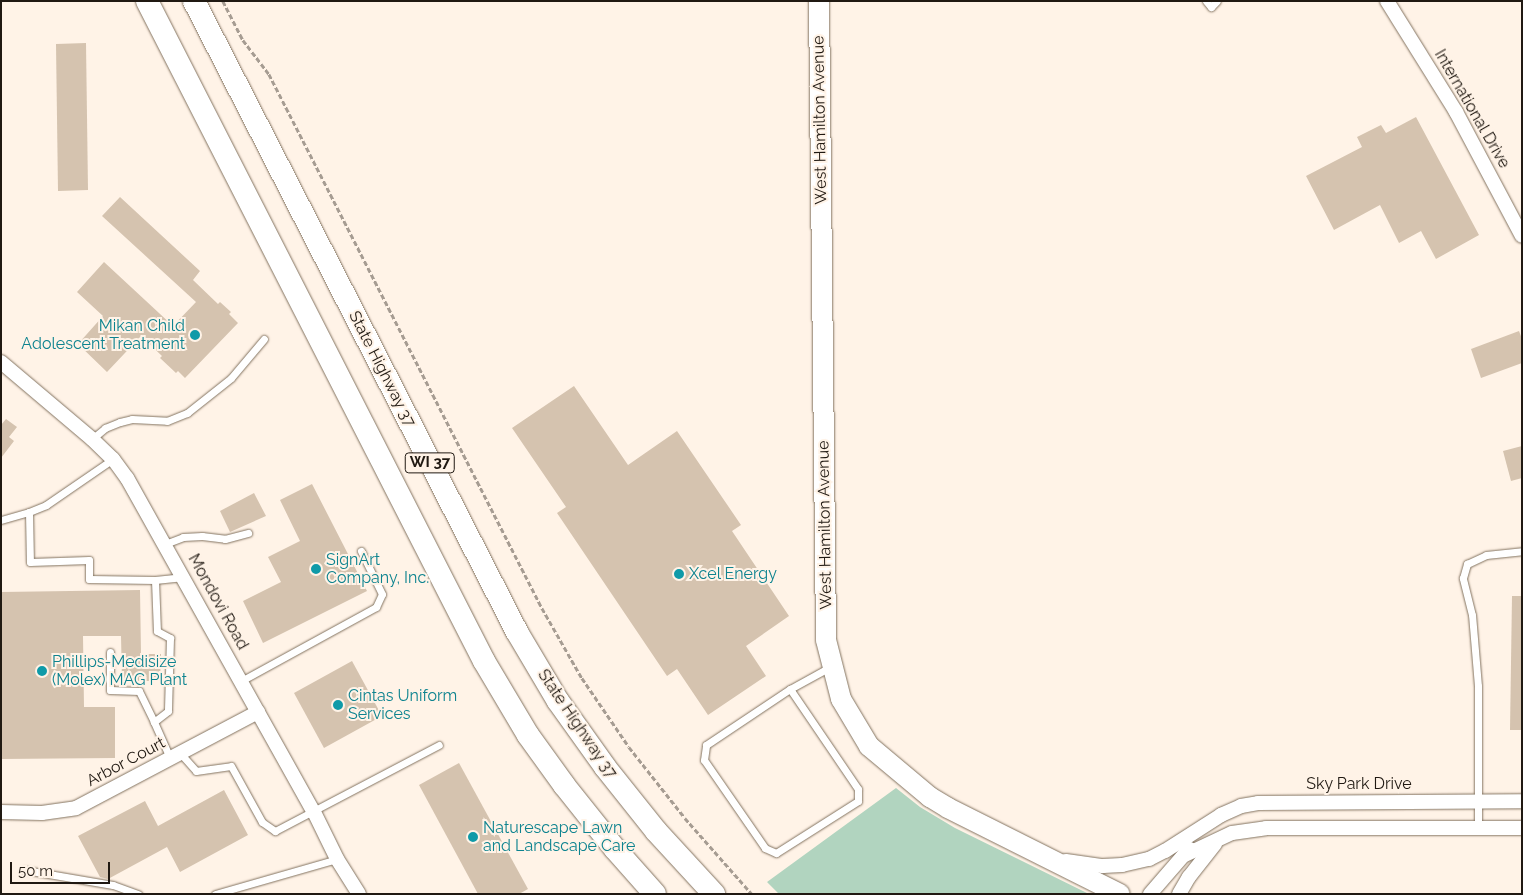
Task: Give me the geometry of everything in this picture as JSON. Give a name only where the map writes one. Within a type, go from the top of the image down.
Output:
[{"type":"main road","name":"WI 37","points":[[148,1],[484,661],[528,735],[564,785],[615,849],[655,894]]},
{"type":"main road","name":"State Highway 37","points":[[194,1],[522,639],[558,701],[605,767],[656,831],[714,894]]},
{"type":"street","name":"West Hamilton Avenue","points":[[819,1],[826,640],[841,699],[869,746],[942,804],[1120,894]]},
{"type":"street","name":"International Drive","points":[[1387,1],[1456,112],[1522,236]]},
{"type":"street","name":"Mondovi Road","points":[[1,362],[92,439],[112,458],[127,478],[166,544],[358,894]]},
{"type":"street","name":"Arbor Court","points":[[1,812],[42,813],[76,808],[258,712]]},
{"type":"street","name":"Sky Park Drive","points":[[1052,858],[1103,866],[1134,863],[1165,852],[1234,809],[1258,802],[1522,801]]},
{"type":"street","name":"Sky Park Drive","points":[[1150,894],[1185,855],[1203,827]]},
{"type":"street","name":"Sky Park Drive","points":[[1185,855],[1232,833],[1266,828],[1522,828]]},
{"type":"street","points":[[1179,894],[1194,870],[1220,839]]},
{"type":"lane","points":[[1206,1],[1211,7],[1217,1]]},
{"type":"lane","points":[[92,439],[105,428],[120,422],[132,419],[167,421],[187,413],[231,378],[264,339]]},
{"type":"lane","points":[[1,520],[29,512],[63,495],[112,458]]},
{"type":"lane","points":[[29,512],[30,562],[89,560],[89,578],[156,580],[184,577]]},
{"type":"lane","points":[[166,544],[183,537],[202,536],[225,539],[248,533]]},
{"type":"lane","points":[[241,681],[376,607],[382,594],[361,551]]},
{"type":"lane","points":[[1478,828],[1478,686],[1472,615],[1463,578],[1467,564],[1486,555],[1522,551]]},
{"type":"lane","points":[[154,722],[168,711],[170,638],[157,631],[156,580]]},
{"type":"lane","points":[[110,652],[110,690],[139,691],[154,722],[175,756],[196,770],[231,766],[262,822],[275,831],[439,745]]},
{"type":"lane","points":[[790,689],[858,789],[858,801],[776,853],[765,848],[704,760],[706,745],[790,689],[833,666]]},
{"type":"lane","points":[[215,894],[337,858]]},
{"type":"lane","points":[[25,870],[113,886],[138,894]]},
{"type":"path","points":[[223,1],[243,40],[269,74],[542,608],[582,678],[629,746],[674,804],[752,894]]},
{"type":"green space","points":[[896,788],[920,807],[955,828],[1089,894],[779,894],[767,882]]},
{"type":"building","points":[[86,43],[88,190],[58,191],[56,44]]},
{"type":"building","points":[[1416,117],[1479,235],[1436,259],[1421,231],[1399,243],[1380,205],[1334,230],[1306,176],[1362,147],[1357,137],[1381,125],[1386,133]]},
{"type":"building","points":[[120,197],[200,271],[193,280],[218,304],[220,302],[231,312],[229,314],[238,323],[185,378],[178,371],[176,373],[160,358],[162,356],[141,336],[107,372],[78,344],[103,316],[77,292],[104,262],[173,326],[196,302],[102,216]]},
{"type":"building","points":[[1519,331],[1522,339],[1522,363],[1481,378],[1471,349]]},
{"type":"building","name":"Xcel Energy","points":[[574,386],[628,465],[677,431],[741,525],[732,531],[789,616],[746,646],[766,676],[708,715],[677,669],[667,676],[557,513],[566,507],[512,428]]},
{"type":"building","points":[[6,419],[17,427],[9,437],[14,441],[1,458],[1,425]]},
{"type":"building","points":[[1522,446],[1522,478],[1511,481],[1503,451]]},
{"type":"building","name":"SignArt Company, Inc.","points":[[312,484],[367,591],[263,643],[243,601],[281,582],[268,557],[300,541],[280,500]]},
{"type":"building","points":[[254,493],[266,516],[230,532],[220,511]]},
{"type":"building","name":"Phillips-Medisize (Molex) MAG Plant","points":[[140,590],[141,654],[161,654],[160,681],[122,681],[121,636],[83,636],[84,707],[115,707],[115,758],[1,759],[1,592]]},
{"type":"building","points":[[1512,596],[1522,596],[1522,730],[1510,730]]},
{"type":"building","name":"Cintas Uniform Services","points":[[352,661],[382,716],[324,748],[294,693]]},
{"type":"building","name":"Naturescape Lawn and Landscape Care","points":[[459,763],[528,889],[519,894],[478,894],[419,785]]},
{"type":"building","points":[[224,790],[248,835],[180,872],[167,847],[108,879],[100,877],[78,836],[145,801],[158,826]]},
{"type":"place","name":"Mikan Child Adolescent Treatment","points":[[195,335]]},
{"type":"place","name":"SignArt Company, Inc.","points":[[316,569]]},
{"type":"place","name":"Xcel Energy","points":[[679,574]]},
{"type":"place","name":"Phillips-Medisize (Molex) MAG Plant","points":[[42,671]]},
{"type":"place","name":"Cintas Uniform Services","points":[[338,705]]},
{"type":"place","name":"Naturescape Lawn and Landscape Care","points":[[473,837]]}]
